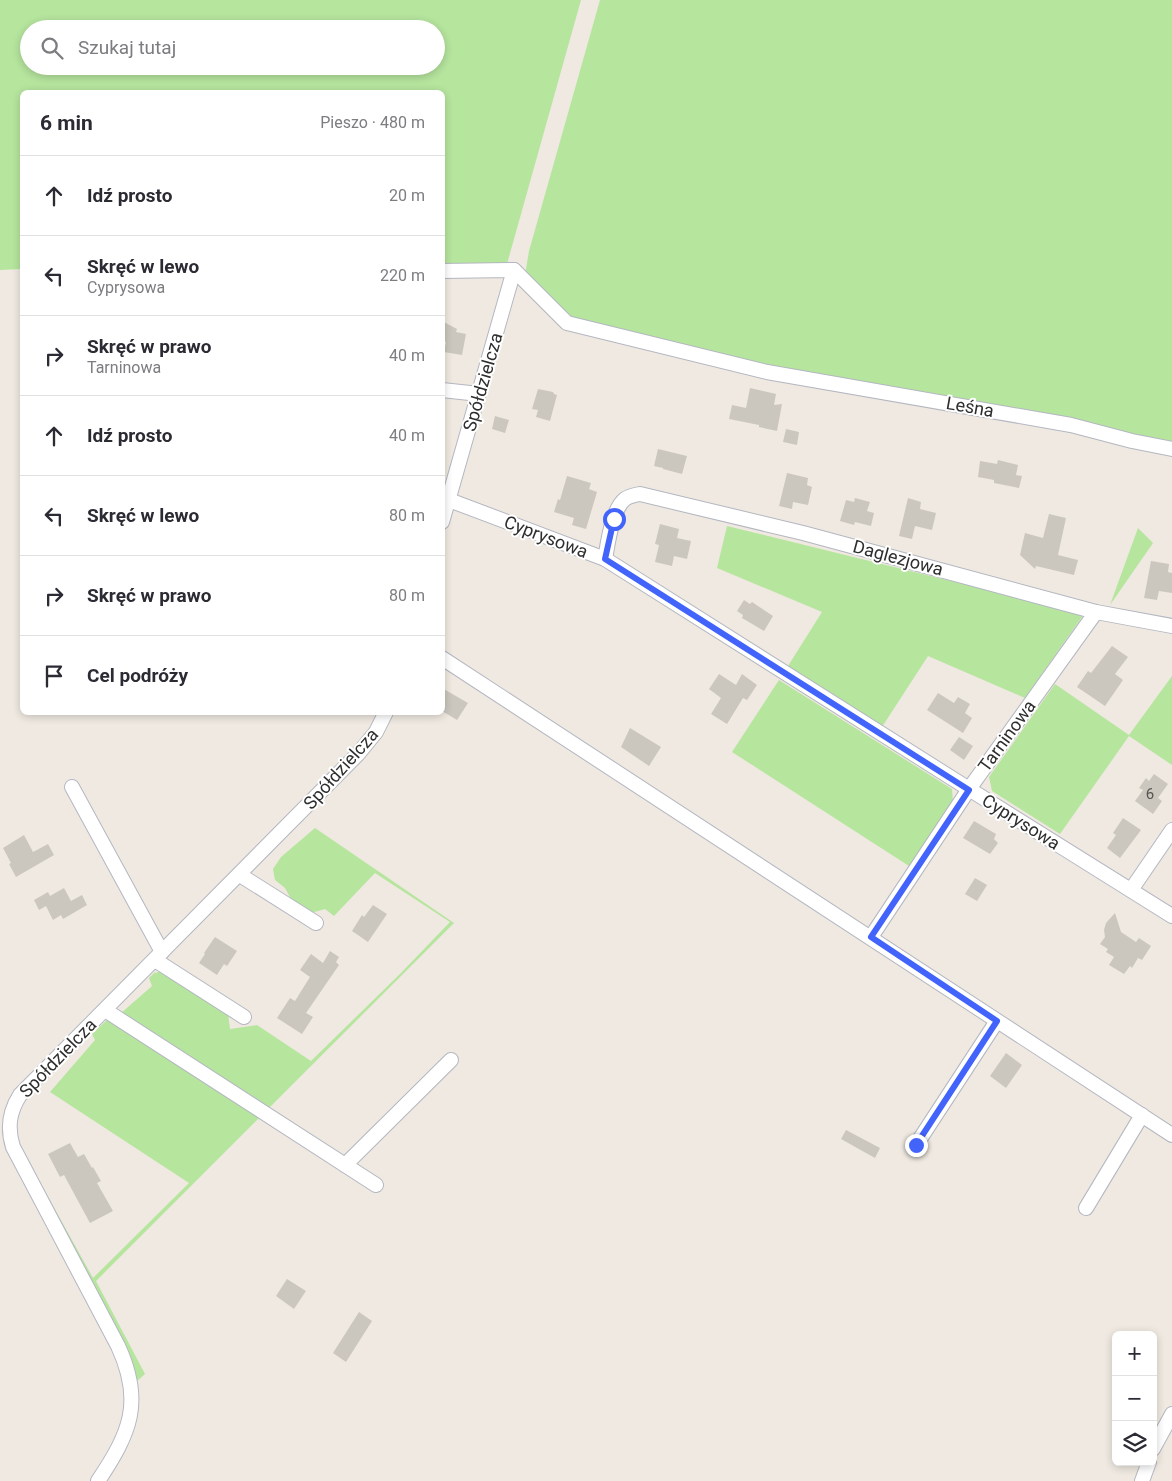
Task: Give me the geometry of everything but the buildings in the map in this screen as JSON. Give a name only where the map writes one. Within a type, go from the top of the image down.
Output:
[{"type":"street","points":[[445,271],[514,270]]},
{"type":"street","name":"Leśna","points":[[514,270],[567,323],[767,372],[1071,425],[1172,449]]},
{"type":"street","name":"Spółdzielcza","points":[[445,513],[514,270]]},
{"type":"street","points":[[445,390],[480,394]]},
{"type":"street","name":"Daglezjowa","points":[[605,559],[618,508],[625,499],[640,494],[803,533],[1096,612],[1172,626]]},
{"type":"street","name":"Cyprysowa","points":[[449,500],[605,559],[969,790],[1172,916]]},
{"type":"street","name":"Tarninowa","points":[[871,937],[969,790],[1096,612]]},
{"type":"street","points":[[445,660],[1172,1135]]},
{"type":"street","name":"Spółdzielcza","points":[[98,1481],[116,1453],[129,1422],[131,1392],[127,1369],[118,1346],[13,1148],[9,1135],[12,1111],[20,1095],[358,754],[376,732],[384,715]]},
{"type":"street","points":[[72,787],[158,956],[244,1017]]},
{"type":"street","points":[[1131,890],[1172,830]]},
{"type":"street","points":[[240,875],[316,923]]},
{"type":"street","points":[[106,1010],[376,1185]]},
{"type":"street","points":[[916,1145],[997,1021]]},
{"type":"street","points":[[345,1165],[451,1060]]},
{"type":"street","points":[[1086,1208],[1142,1115]]},
{"type":"street","points":[[1157,1442],[1172,1414]]},
{"type":"street","points":[[1142,1481],[1148,1466]]},
{"type":"green space","points":[[0,0],[581,0],[507,264],[445,264],[445,90],[20,90],[20,269],[0,270]]},
{"type":"green space","points":[[600,0],[1172,0],[1172,443],[946,401],[568,323],[524,281],[529,251]]},
{"type":"green space","points":[[727,526],[1081,613],[1082,617],[1025,698],[928,656],[882,727],[788,666],[822,612],[717,568]]},
{"type":"green space","points":[[1138,528],[1153,543],[1110,605]]},
{"type":"green space","points":[[1172,676],[1172,765],[1129,736],[1060,834],[992,791],[989,777],[1055,684],[1129,735]]},
{"type":"green space","points":[[779,680],[952,789],[953,803],[909,866],[732,752]]},
{"type":"green space","points":[[315,828],[454,923],[96,1281],[145,1374],[136,1382],[127,1353],[113,1322],[38,1188],[42,1186],[93,1278],[189,1183],[50,1092],[95,1040],[92,1034],[107,1020],[112,1021],[152,986],[149,978],[154,973],[164,971],[228,1013],[230,1029],[257,1025],[311,1061],[450,922],[375,873],[334,916],[325,909],[311,913],[292,901],[285,888],[275,880],[273,869],[281,857]]},
{"type":"route","points":[[614,519],[605,559],[969,790],[871,937],[997,1021],[916,1145]]}]
